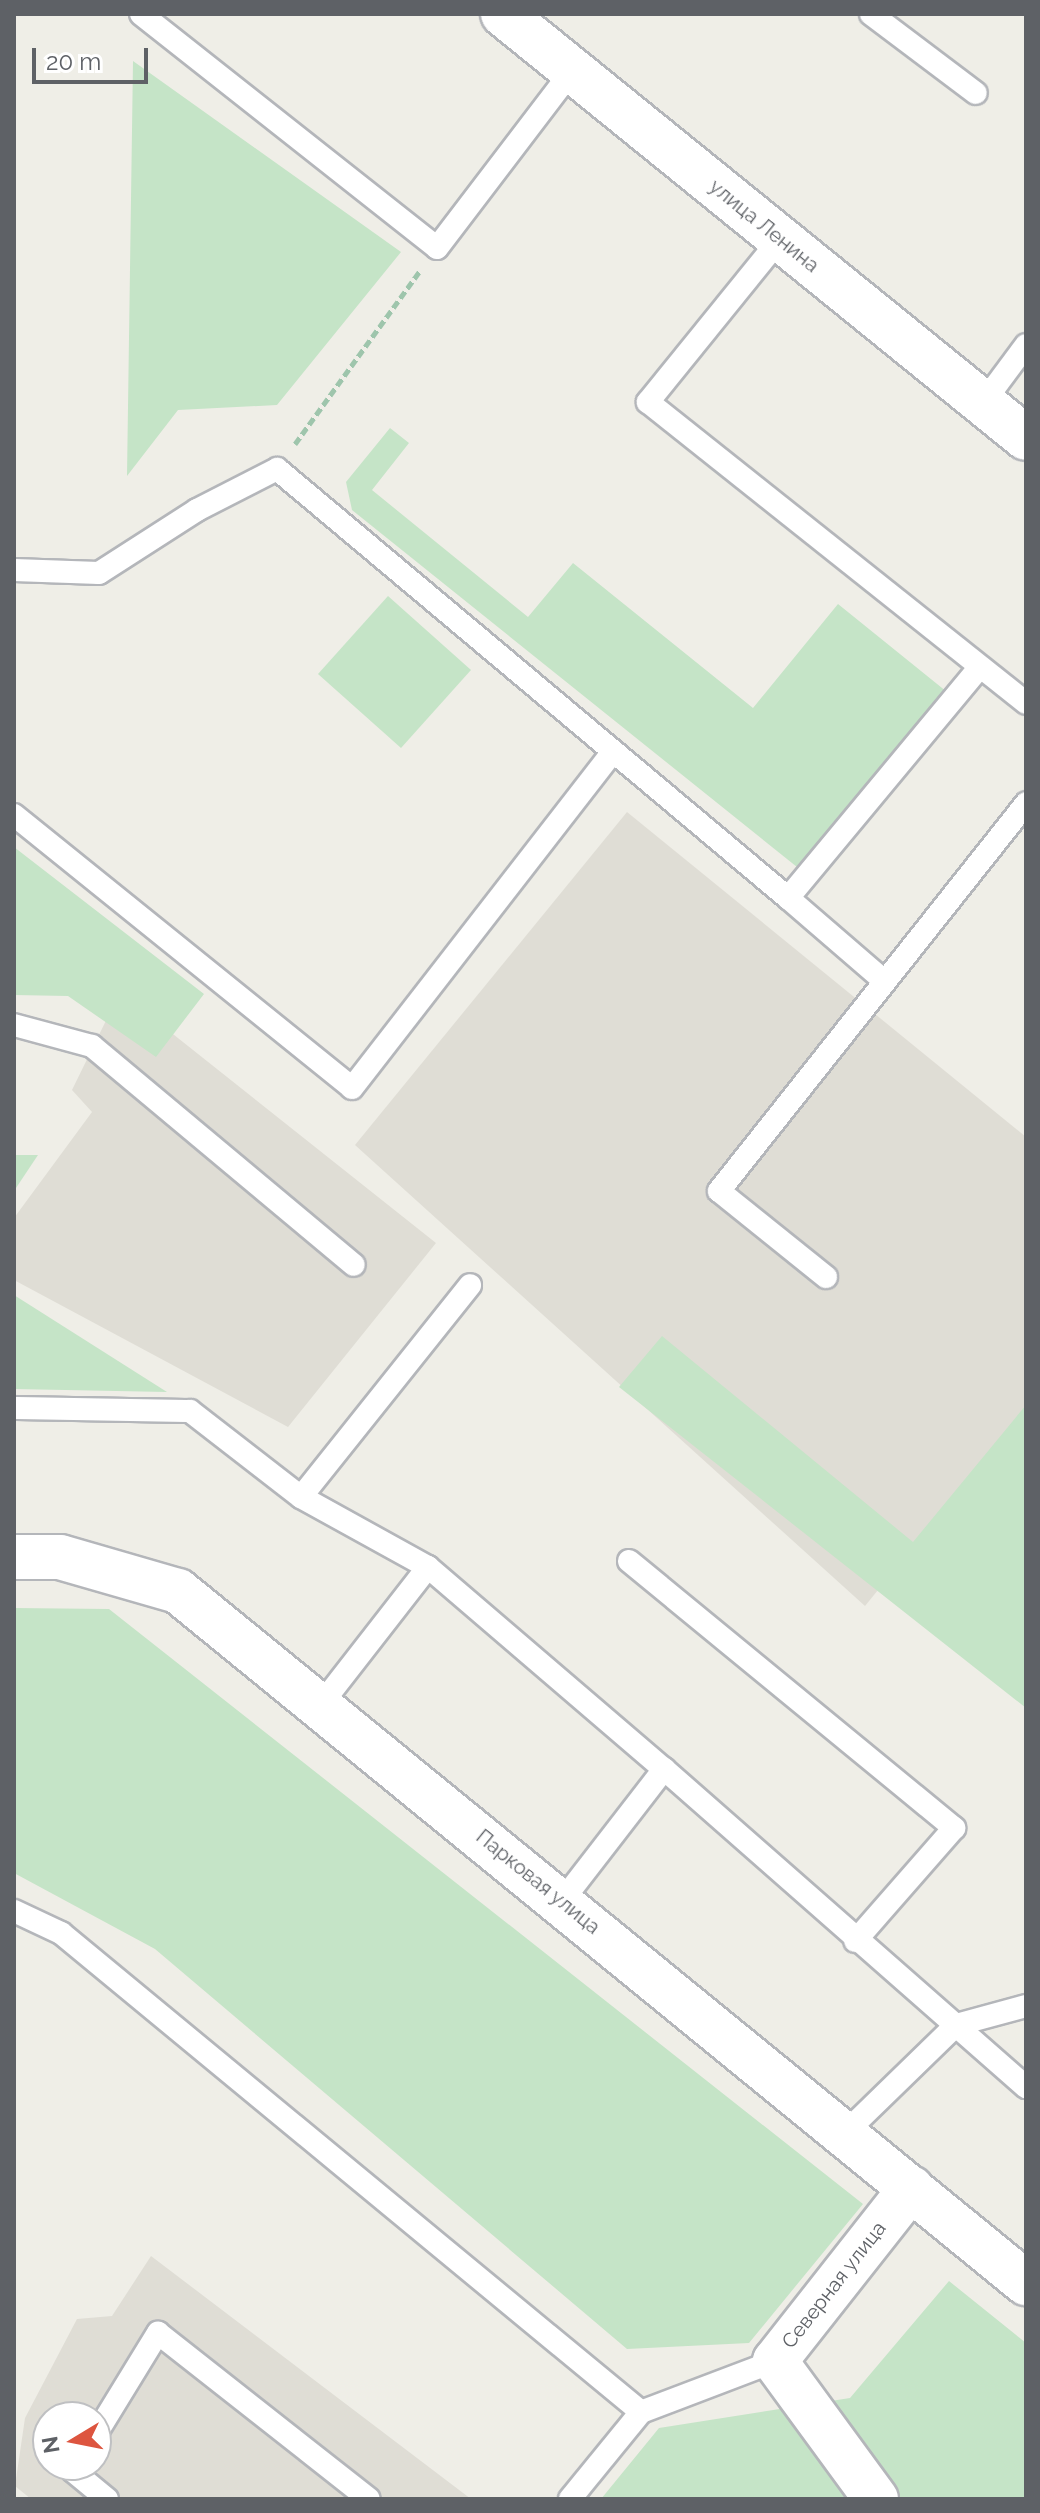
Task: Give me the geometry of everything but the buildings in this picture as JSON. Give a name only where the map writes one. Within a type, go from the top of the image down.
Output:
[{"type":"street","name":"улица Ленина","points":[[517,18],[572,71],[1026,438]]},
{"type":"street","name":"Парковая улица","points":[[14,1557],[60,1557],[178,1591],[322,1703],[1026,2283]]},
{"type":"street","name":"Северная улица","points":[[876,2499],[775,2361],[911,2188]]},
{"type":"lane","points":[[141,14],[437,248],[572,71]]},
{"type":"lane","points":[[871,14],[976,93]]},
{"type":"lane","points":[[780,239],[648,402],[1026,703]]},
{"type":"lane","points":[[983,403],[1026,345]]},
{"type":"lane","points":[[14,570],[99,573],[197,510],[277,469],[882,979]]},
{"type":"lane","points":[[788,898],[980,667]]},
{"type":"lane","points":[[14,815],[352,1088],[613,751]]},
{"type":"lane","points":[[826,1277],[719,1191],[882,979],[1026,803]]},
{"type":"lane","points":[[14,1025],[92,1046],[354,1265]]},
{"type":"lane","points":[[301,1497],[470,1285]]},
{"type":"lane","points":[[14,1408],[190,1411],[301,1497],[428,1567],[664,1769],[855,1941],[1026,2087]]},
{"type":"lane","points":[[629,1561],[954,1828],[855,1941]]},
{"type":"lane","points":[[322,1703],[428,1567]]},
{"type":"lane","points":[[562,1901],[664,1769]]},
{"type":"lane","points":[[14,1911],[61,1933],[641,2412]]},
{"type":"lane","points":[[844,2134],[956,2025],[1026,2006]]},
{"type":"lane","points":[[112,2408],[158,2333],[369,2499]]},
{"type":"lane","points":[[570,2499],[641,2412],[775,2361]]},
{"type":"lane","points":[[85,2481],[107,2499]]},
{"type":"path","points":[[277,469],[437,248]]},
{"type":"shaded area","points":[[627,812],[1026,1137],[1026,1408],[865,1606],[355,1145]]},
{"type":"shaded area","points":[[120,992],[436,1243],[288,1427],[14,1280],[14,1218],[92,1112],[72,1090]]},
{"type":"shaded area","points":[[151,2256],[471,2499],[31,2499],[15,2486],[25,2418],[32,2405],[32,2481],[112,2481],[112,2401],[34,2401],[77,2319],[112,2316]]},
{"type":"green space","points":[[133,61],[401,252],[277,405],[178,410],[127,476]]},
{"type":"green space","points":[[390,428],[409,443],[372,490],[528,617],[573,563],[753,708],[838,604],[947,692],[802,871],[352,510],[346,482]]},
{"type":"green space","points":[[388,596],[471,670],[401,748],[318,674]]},
{"type":"green space","points":[[14,847],[204,994],[156,1057],[68,996],[14,995]]},
{"type":"green space","points":[[14,1155],[38,1155],[14,1191]]},
{"type":"green space","points":[[14,1295],[167,1392],[14,1389]]},
{"type":"green space","points":[[662,1336],[913,1542],[1026,1405],[1026,1708],[619,1387]]},
{"type":"green space","points":[[14,1608],[109,1609],[863,2204],[749,2343],[627,2349],[155,1949],[14,1873]]},
{"type":"green space","points":[[949,2281],[1026,2343],[1026,2499],[601,2499],[659,2428],[850,2398]]}]
